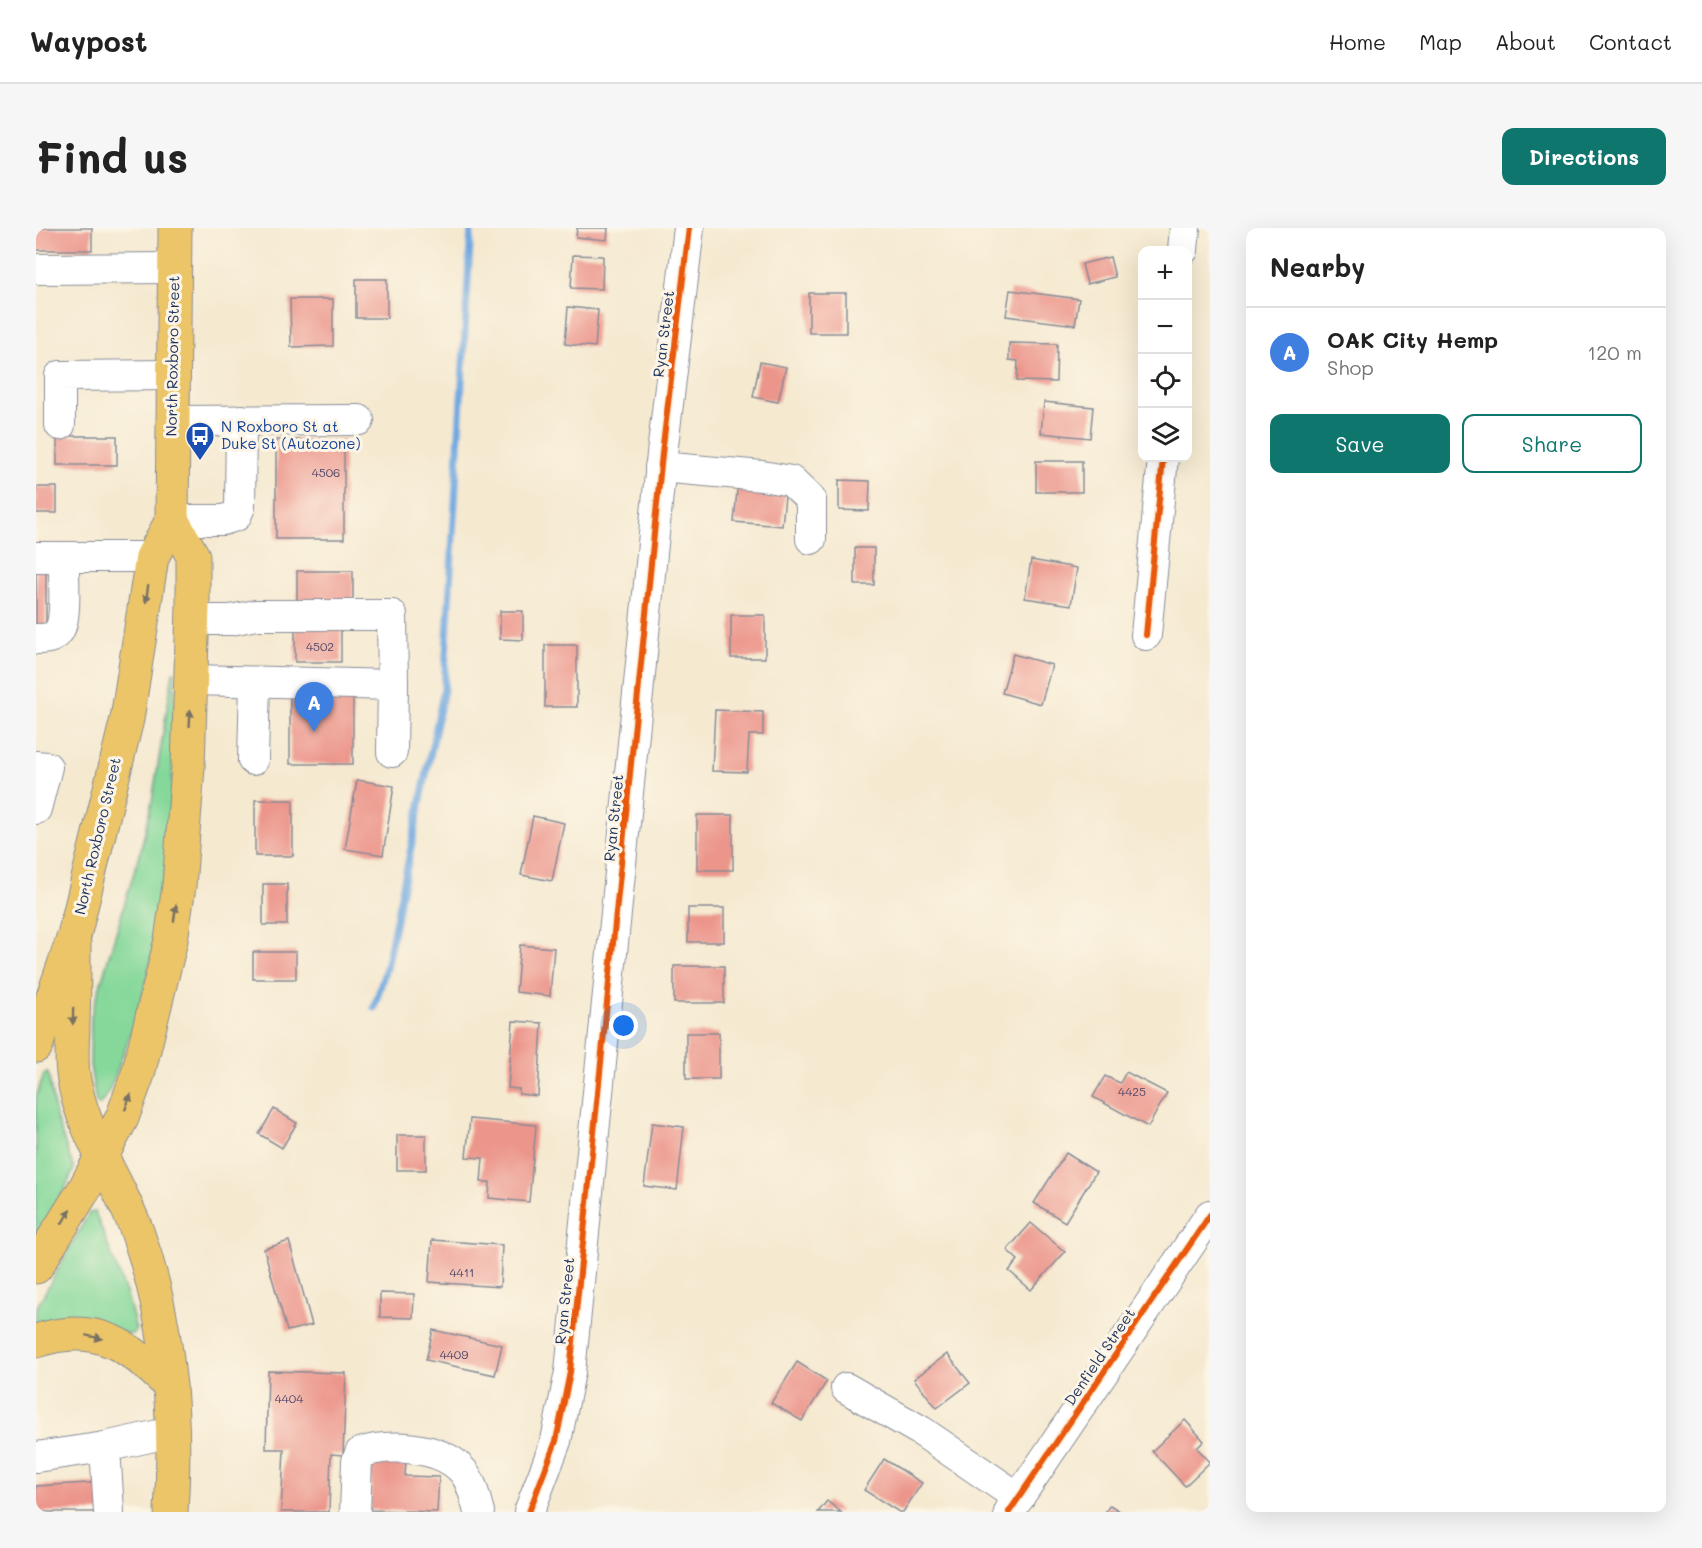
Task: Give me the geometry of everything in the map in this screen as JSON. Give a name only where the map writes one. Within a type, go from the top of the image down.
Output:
[{"type":"main road","name":"North Roxboro Street","points":[[171,1512],[170,1386],[163,1332],[138,1234],[87,1122],[74,1080],[72,1043],[74,936],[127,719],[152,557],[172,520],[175,228]]},
{"type":"main road","points":[[36,1267],[122,1118],[138,1074],[171,940],[180,874],[192,680],[193,620],[193,556],[172,520]]},
{"type":"main road","points":[[36,1046],[74,936]]},
{"type":"main road","points":[[36,1341],[70,1334],[87,1335],[113,1342],[140,1356],[170,1386]]},
{"type":"street","name":"Ryan Street","points":[[529,1512],[556,1441],[570,1372],[660,467],[688,228]]},
{"type":"street","points":[[1183,246],[1185,228]]},
{"type":"street","points":[[36,269],[174,268]]},
{"type":"street","points":[[60,425],[60,376],[173,375]]},
{"type":"street","points":[[172,520],[224,520],[236,516],[240,507],[241,420]]},
{"type":"street","points":[[172,421],[359,420]]},
{"type":"street","points":[[1146,635],[1163,462]]},
{"type":"street","points":[[660,467],[762,476],[791,482],[811,500],[811,539]]},
{"type":"street","points":[[36,639],[52,638],[59,632],[63,621],[50,557],[152,557]]},
{"type":"street","points":[[193,620],[231,620],[256,615],[392,615],[392,752]]},
{"type":"street","points":[[192,680],[393,685]]},
{"type":"street","points":[[253,760],[255,682]]},
{"type":"street","points":[[36,766],[47,767],[36,809]]},
{"type":"street","name":"Denfield Street","points":[[1014,1505],[1210,1215]]},
{"type":"street","points":[[846,1388],[921,1431],[1014,1505]]},
{"type":"street","points":[[36,1457],[105,1447],[172,1432]]},
{"type":"street","points":[[105,1447],[109,1512]]},
{"type":"street","points":[[355,1512],[357,1461],[360,1453],[390,1447],[416,1449],[436,1455],[461,1469],[471,1484],[479,1512]]},
{"type":"green space","points":[[173,672],[175,672],[173,770],[166,869],[159,918],[150,966],[137,1014],[112,1084],[99,1105],[96,1103],[90,1065],[91,1016],[141,849],[152,801]]},
{"type":"green space","points":[[48,1073],[56,1118],[74,1169],[58,1204],[36,1242],[36,1097],[44,1074]]},
{"type":"green space","points":[[95,1212],[128,1298],[136,1330],[132,1334],[36,1325],[36,1309],[89,1213]]},
{"type":"building","points":[[36,228],[92,228],[92,250],[36,250]]},
{"type":"building","points":[[577,228],[608,228],[607,240],[576,237]]},
{"type":"building","points":[[573,255],[603,256],[602,289],[571,288]]},
{"type":"building","points":[[1110,257],[1115,277],[1087,284],[1082,264]]},
{"type":"building","points":[[356,279],[387,279],[387,318],[356,318]]},
{"type":"building","points":[[1010,290],[1079,299],[1075,325],[1006,316]]},
{"type":"building","points":[[809,293],[846,293],[846,333],[809,333]]},
{"type":"building","points":[[290,299],[333,299],[333,346],[291,347]]},
{"type":"building","points":[[568,307],[598,310],[595,347],[565,344]]},
{"type":"building","points":[[1009,343],[1057,344],[1056,382],[1017,381],[1018,361],[1009,360]]},
{"type":"building","points":[[760,362],[786,367],[778,402],[753,397]]},
{"type":"building","points":[[1044,402],[1093,407],[1090,438],[1041,433]]},
{"type":"building","points":[[57,436],[117,436],[117,465],[57,465]]},
{"type":"building","points":[[276,440],[344,440],[344,539],[276,539]]},
{"type":"building","points":[[1036,461],[1082,461],[1082,492],[1036,492]]},
{"type":"building","points":[[839,480],[870,481],[869,511],[839,510]]},
{"type":"building","points":[[738,481],[786,486],[782,526],[734,522]]},
{"type":"building","points":[[36,487],[57,487],[57,513],[36,513]]},
{"type":"building","points":[[855,548],[874,548],[874,585],[855,585]]},
{"type":"building","points":[[1031,560],[1077,568],[1071,605],[1025,598]]},
{"type":"building","points":[[36,562],[46,562],[46,630],[36,630]]},
{"type":"building","points":[[297,571],[353,571],[353,600],[297,600]]},
{"type":"building","points":[[500,611],[523,611],[523,640],[500,639]]},
{"type":"building","points":[[731,615],[765,615],[765,658],[731,658]]},
{"type":"building","points":[[295,624],[341,624],[341,662],[295,662]]},
{"type":"building","points":[[545,645],[577,645],[577,707],[545,707]]},
{"type":"building","points":[[1013,654],[1052,665],[1041,704],[1002,693]]},
{"type":"building","points":[[290,696],[353,696],[353,764],[290,764]]},
{"type":"building","points":[[715,710],[763,712],[763,735],[749,735],[747,772],[712,771]]},
{"type":"building","points":[[357,780],[394,786],[383,855],[345,849]]},
{"type":"building","points":[[255,800],[293,800],[293,856],[255,856]]},
{"type":"building","points":[[697,815],[733,815],[733,870],[697,870]]},
{"type":"building","points":[[533,816],[564,823],[552,881],[521,875]]},
{"type":"building","points":[[263,884],[287,884],[287,925],[263,925]]},
{"type":"building","points":[[688,908],[724,908],[724,942],[688,942]]},
{"type":"building","points":[[520,945],[554,948],[550,996],[516,992]]},
{"type":"building","points":[[253,952],[296,952],[296,979],[253,979]]},
{"type":"building","points":[[674,966],[724,966],[724,1003],[674,1003]]},
{"type":"building","points":[[513,1021],[542,1023],[538,1096],[519,1094],[519,1089],[508,1088]]},
{"type":"building","points":[[686,1033],[719,1033],[719,1079],[686,1079]]},
{"type":"building","points":[[1126,1072],[1167,1093],[1148,1127],[1093,1097],[1105,1076],[1120,1083]]},
{"type":"building","points":[[274,1109],[297,1123],[282,1148],[259,1134]]},
{"type":"building","points":[[470,1119],[536,1125],[529,1202],[489,1198],[490,1182],[481,1182],[483,1158],[466,1157]]},
{"type":"building","points":[[652,1123],[684,1127],[677,1190],[644,1186]]},
{"type":"building","points":[[397,1135],[426,1135],[426,1170],[397,1170]]},
{"type":"building","points":[[1066,1153],[1096,1172],[1065,1222],[1034,1203]]},
{"type":"building","points":[[1031,1223],[1065,1252],[1031,1290],[1009,1271],[1018,1260],[1007,1250]]},
{"type":"building","points":[[432,1240],[502,1245],[500,1287],[429,1282]]},
{"type":"building","points":[[289,1241],[312,1325],[287,1331],[264,1249]]},
{"type":"building","points":[[380,1293],[414,1294],[413,1318],[380,1317]]},
{"type":"building","points":[[433,1330],[502,1345],[495,1375],[426,1360]]},
{"type":"building","points":[[947,1354],[970,1383],[937,1408],[914,1379]]},
{"type":"building","points":[[797,1362],[827,1381],[802,1421],[771,1403]]},
{"type":"building","points":[[268,1371],[346,1373],[343,1455],[331,1454],[329,1512],[281,1512],[284,1449],[266,1449]]},
{"type":"building","points":[[1185,1420],[1204,1441],[1197,1448],[1210,1462],[1185,1486],[1152,1451]]},
{"type":"building","points":[[372,1459],[406,1460],[405,1476],[439,1477],[437,1512],[370,1510]]},
{"type":"building","points":[[884,1459],[922,1483],[903,1512],[899,1512],[864,1490]]},
{"type":"building","points":[[106,1482],[108,1512],[36,1512],[36,1486]]},
{"type":"building","points":[[827,1501],[841,1512],[818,1512]]},
{"type":"building","points":[[1110,1505],[1121,1512],[1105,1512]]},
{"type":"waterway","points":[[374,1008],[386,968],[444,689],[471,228]]},
{"type":"cycle path","points":[[529,1512],[556,1441],[570,1372],[662,454],[689,228]]},
{"type":"cycle path","points":[[1146,635],[1163,462]]},
{"type":"cycle path","points":[[1009,1512],[1210,1215]]},
{"type":"place","name":"N Roxboro St at Duke St (Autozone)","points":[[200,462]]},
{"type":"place","name":"OAK City Hemp","points":[[314,732]]}]
